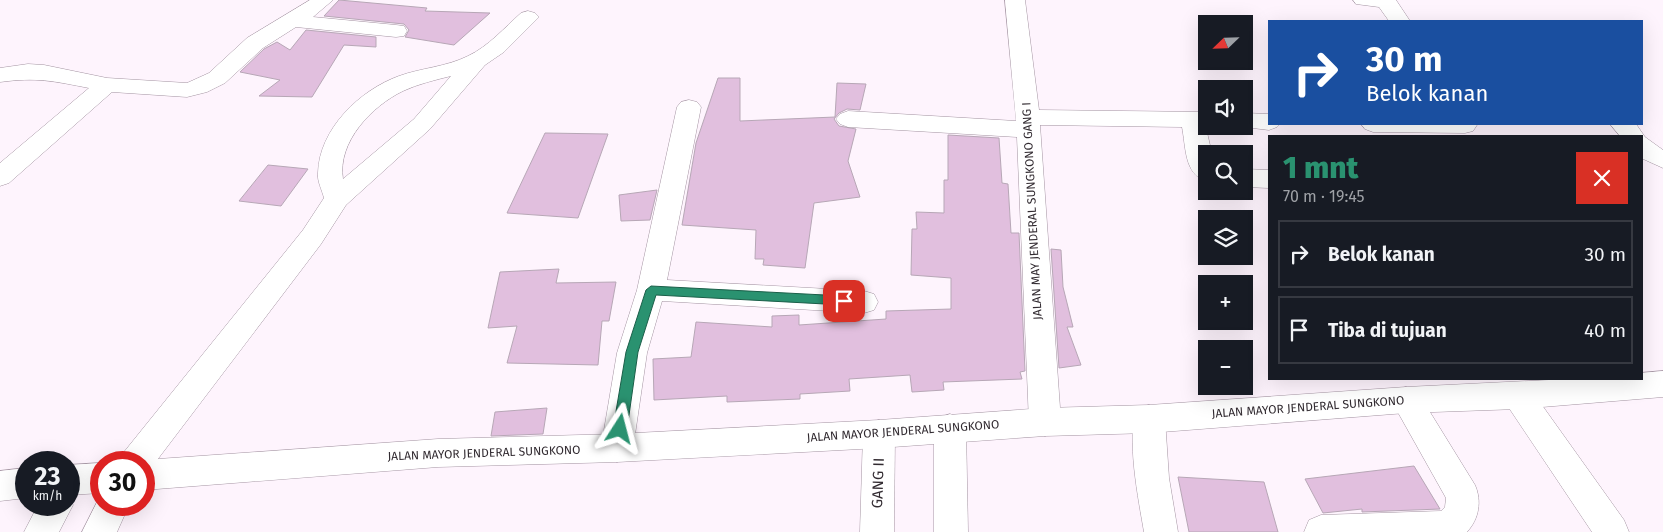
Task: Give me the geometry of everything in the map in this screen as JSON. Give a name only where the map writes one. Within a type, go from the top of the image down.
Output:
[{"type":"street","points":[[0,75],[28,71],[44,72],[107,85],[187,90],[203,87],[215,81],[256,43],[294,21],[323,0]]},
{"type":"street","name":"JALAN MAY JENDERAL SUNGKONO GANG I","points":[[1015,0],[1028,123],[1045,422]]},
{"type":"street","points":[[1363,0],[1388,2],[1398,20]]},
{"type":"street","points":[[145,451],[312,237],[337,199],[422,124],[477,61],[528,17]]},
{"type":"street","points":[[294,21],[396,30]]},
{"type":"street","points":[[337,199],[330,173],[335,153],[342,136],[359,113],[381,94],[405,81],[477,61]]},
{"type":"street","points":[[0,177],[107,85]]},
{"type":"street","points":[[617,448],[632,352],[651,290],[689,107]]},
{"type":"street","points":[[848,119],[1028,123],[1198,120]]},
{"type":"street","points":[[1253,121],[1268,122]]},
{"type":"street","points":[[1397,125],[1468,128]]},
{"type":"street","points":[[1623,125],[1633,135]]},
{"type":"street","points":[[1643,146],[1654,156],[1663,160]]},
{"type":"street","points":[[651,290],[864,302]]},
{"type":"street","name":"JALAN MAYOR JENDERAL SUNGKONO","points":[[155,474],[438,452],[617,448],[879,434],[1045,422],[1149,419],[1406,400],[1518,396],[1617,384],[1663,384]]},
{"type":"street","points":[[1518,396],[1612,532]]},
{"type":"street","points":[[1322,531],[1443,527],[1454,523],[1462,514],[1463,496],[1406,400]]},
{"type":"street","points":[[1149,419],[1152,478],[1160,532]]},
{"type":"street","points":[[950,428],[951,532]]},
{"type":"street","name":"GANG II","points":[[877,532],[880,470],[879,434]]},
{"type":"street","points":[[0,486],[15,484]]},
{"type":"street","points":[[41,532],[52,516]]},
{"type":"street","points":[[99,532],[107,516]]},
{"type":"building","points":[[339,0],[427,8],[425,11],[490,13],[454,45],[405,37],[409,30],[404,24],[324,16]]},
{"type":"building","points":[[306,30],[376,37],[376,47],[344,45],[312,97],[259,96],[280,80],[240,72],[264,49],[277,42],[290,50]]},
{"type":"building","points":[[718,78],[740,78],[740,121],[835,117],[837,83],[866,84],[860,110],[847,109],[839,113],[834,119],[839,126],[856,129],[848,161],[860,197],[814,203],[805,268],[763,265],[764,259],[755,259],[756,230],[682,225],[696,143]]},
{"type":"building","points":[[545,133],[608,134],[578,218],[507,213]]},
{"type":"building","points":[[948,135],[999,138],[1002,183],[1008,184],[1011,233],[1019,233],[1025,371],[1020,372],[1022,379],[943,382],[944,390],[912,392],[910,375],[849,379],[850,391],[800,394],[800,399],[727,402],[727,396],[654,400],[653,359],[691,357],[696,322],[772,327],[772,316],[799,315],[799,325],[886,319],[886,311],[951,309],[951,278],[911,275],[912,229],[917,229],[916,212],[944,213],[944,180],[948,180]]},
{"type":"building","points":[[268,165],[308,169],[281,206],[239,201]]},
{"type":"building","points":[[657,190],[650,220],[621,221],[619,195]]},
{"type":"building","points":[[1051,249],[1061,250],[1063,287],[1073,327],[1067,327],[1081,365],[1059,368]]},
{"type":"building","points":[[559,269],[556,283],[616,282],[609,321],[602,321],[598,365],[507,363],[517,326],[488,328],[500,272]]},
{"type":"building","points":[[547,408],[543,434],[491,436],[495,412]]},
{"type":"building","points":[[1414,466],[1440,509],[1362,512],[1362,509],[1323,513],[1305,479]]},
{"type":"building","points":[[1178,477],[1264,482],[1278,532],[1189,532]]},
{"type":"route","points":[[620,429],[632,352],[651,290],[844,301]]}]
